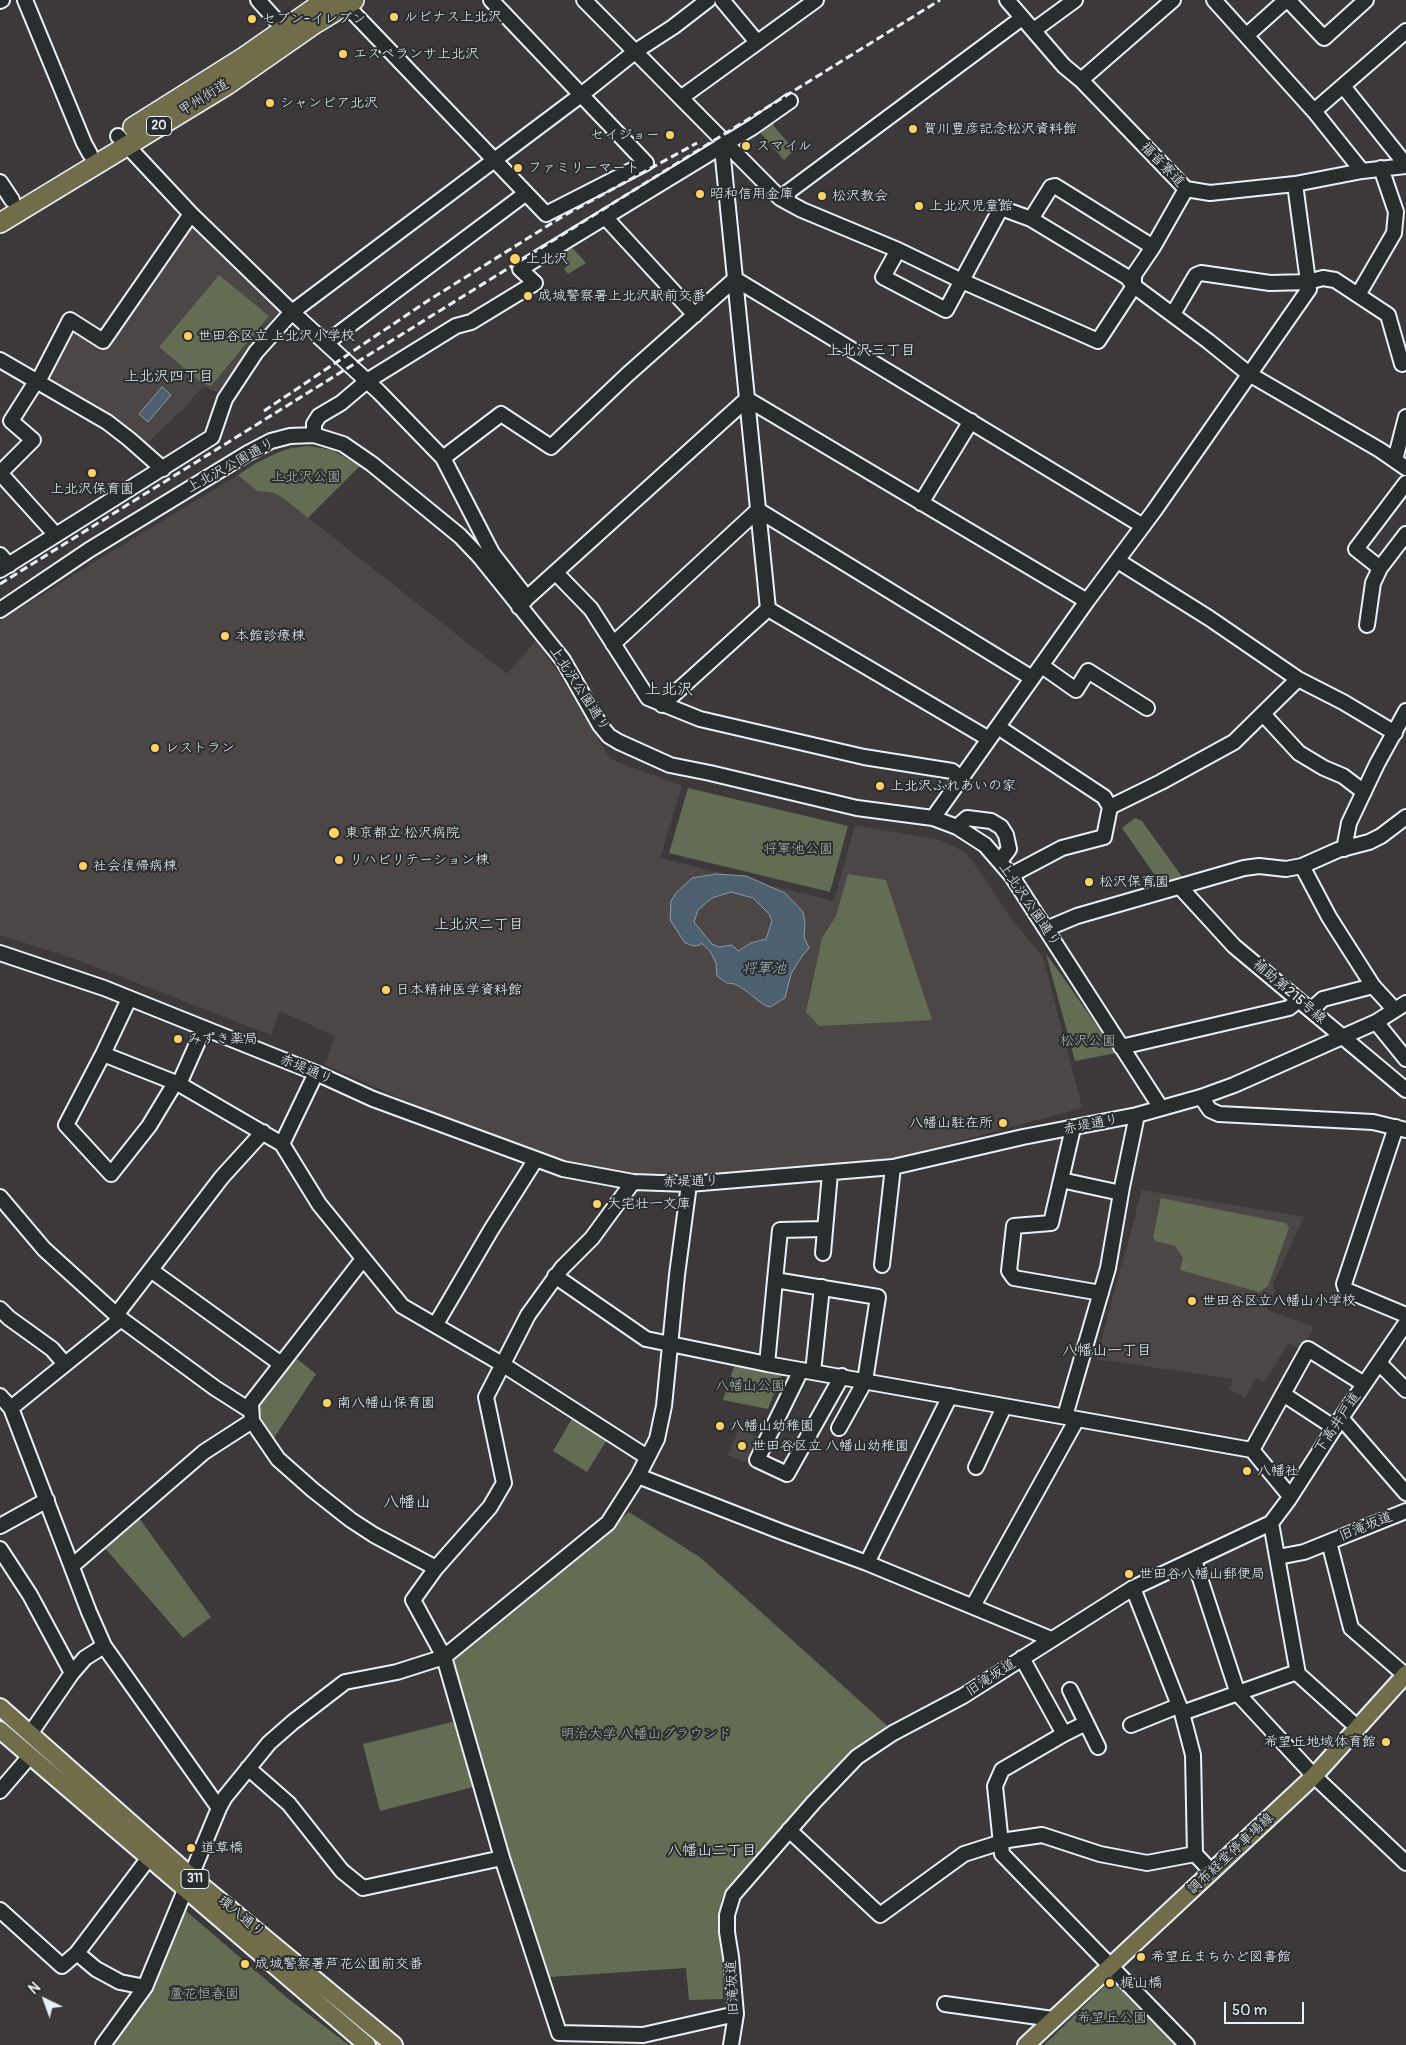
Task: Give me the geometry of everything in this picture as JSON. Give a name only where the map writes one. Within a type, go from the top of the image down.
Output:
[{"type":"highway","name":"甲州街道","points":[[0,223],[326,0]]},
{"type":"highway","name":"甲州街道","points":[[6,204],[90,154],[122,141],[227,85],[316,23],[350,2]]},
{"type":"main road","name":"調布経堂停車場線","points":[[1040,2031],[1314,1776],[1405,1674]]},
{"type":"main road","name":"環八通り","points":[[0,1707],[188,1883],[367,2045]]},
{"type":"main road","name":"環八通り","points":[[0,1730],[148,1859],[188,1883],[394,2045]]},
{"type":"street","points":[[25,0],[90,154]]},
{"type":"street","points":[[258,0],[284,29]]},
{"type":"street","points":[[350,2],[493,160],[546,214],[646,163],[491,0]]},
{"type":"street","points":[[584,0],[780,198],[802,210],[898,250],[962,281],[1098,341],[1134,286],[1134,274],[1153,247],[1186,190]]},
{"type":"street","points":[[3,564],[56,535],[212,437],[225,399],[256,352],[292,312],[581,95],[636,51],[673,27],[708,0]]},
{"type":"street","points":[[722,0],[757,42]]},
{"type":"street","points":[[682,97],[816,0]]},
{"type":"street","name":"福音寮道","points":[[1007,0],[1064,66],[1081,80],[1186,190],[1210,192],[1295,184],[1362,171],[1406,165]]},
{"type":"street","points":[[1034,30],[1075,0]]},
{"type":"street","points":[[1081,80],[1172,0]]},
{"type":"street","points":[[1214,0],[1314,111],[1362,171]]},
{"type":"street","points":[[1247,35],[1287,0],[1324,38],[1366,0]]},
{"type":"street","points":[[780,198],[1022,18]]},
{"type":"street","points":[[1314,111],[1406,31]]},
{"type":"street","points":[[1343,86],[1406,165]]},
{"type":"street","points":[[314,435],[314,424],[319,416],[341,403],[367,381],[456,326],[471,322],[535,283],[520,269],[753,127],[790,101]]},
{"type":"street","points":[[122,141],[191,214],[292,312],[367,381],[443,458],[492,553],[523,603],[747,399]]},
{"type":"street","points":[[726,143],[723,158],[768,609]]},
{"type":"street","points":[[1358,295],[1394,233],[1396,212],[1381,168]]},
{"type":"street","points":[[0,182],[6,204]]},
{"type":"street","points":[[933,818],[1087,601],[1143,526],[1309,289],[1295,184]]},
{"type":"street","points":[[1031,220],[1051,187],[1055,186],[1153,247]]},
{"type":"street","points":[[326,343],[525,194]]},
{"type":"street","points":[[898,250],[883,277],[946,310],[1001,208],[1031,220],[1127,278],[1134,286],[1249,374],[1400,464],[1406,417]]},
{"type":"street","points":[[56,535],[0,473],[33,440],[11,421],[41,376],[70,320],[103,341],[191,214]]},
{"type":"street","points":[[605,217],[695,315]]},
{"type":"street","points":[[1173,314],[1196,275],[1201,274],[1270,283],[1308,282],[1323,278],[1335,280],[1388,315],[1402,364]]},
{"type":"street","points":[[443,458],[501,414],[552,447],[627,375],[735,279]]},
{"type":"street","points":[[735,279],[1143,526]]},
{"type":"street","points":[[0,360],[37,380],[115,428],[163,469]]},
{"type":"street","points":[[747,399],[1087,601]]},
{"type":"street","points":[[920,503],[971,421]]},
{"type":"street","name":"上北沢公園通り","points":[[0,610],[89,550],[248,453],[271,441],[290,436],[314,435],[344,444],[372,464],[460,536],[523,603],[563,660],[600,725],[609,736],[670,766],[719,775],[857,808],[933,818],[957,827],[985,845],[1011,875],[1161,1108]]},
{"type":"street","points":[[1380,568],[1356,548],[1406,483]]},
{"type":"street","points":[[612,644],[758,510]]},
{"type":"street","points":[[758,510],[1032,678]]},
{"type":"street","points":[[1367,625],[1373,583],[1380,568],[1406,534]]},
{"type":"street","points":[[1118,561],[1209,618],[1298,679],[1400,730]]},
{"type":"street","points":[[556,573],[591,609],[648,698],[700,719],[864,757],[952,771],[962,779]]},
{"type":"street","points":[[662,705],[768,609]]},
{"type":"street","points":[[768,609],[988,739]]},
{"type":"street","points":[[1042,666],[1076,690],[1088,672],[1147,708]]},
{"type":"street","points":[[1110,807],[1161,782],[1234,742],[1298,679]]},
{"type":"street","points":[[1344,849],[1349,823],[1377,764],[1400,730],[1406,711]]},
{"type":"street","points":[[1263,714],[1300,753],[1324,768],[1343,776],[1364,792]]},
{"type":"street","points":[[998,727],[1104,797],[1110,807],[1104,837],[1062,848],[1011,875]]},
{"type":"street","points":[[1046,929],[1077,916],[1248,867],[1286,869],[1302,866],[1344,849],[1369,842],[1381,836],[1406,817]]},
{"type":"street","points":[[957,827],[967,818],[991,821],[1001,827],[1006,834],[1009,849],[1000,861]]},
{"type":"street","points":[[1302,866],[1329,917],[1373,986],[1400,1006]]},
{"type":"street","name":"補助第215号線","points":[[1180,887],[1204,916],[1234,946],[1406,1090]]},
{"type":"street","name":"赤堤通り","points":[[0,953],[74,977],[316,1073],[373,1098],[563,1169],[633,1182],[689,1184],[893,1167],[1137,1115],[1201,1097],[1234,1085],[1376,1022],[1400,1006]]},
{"type":"street","points":[[1311,1010],[1323,999],[1373,986]]},
{"type":"street","points":[[129,999],[66,1125],[111,1174],[150,1126],[177,1083],[204,1028]]},
{"type":"street","points":[[1121,1047],[1289,1008],[1300,1000]]},
{"type":"street","points":[[1376,1022],[1406,1058]]},
{"type":"street","points":[[103,1054],[177,1083],[282,1144],[320,1204],[396,1301],[502,1364],[647,1457]]},
{"type":"street","points":[[282,1144],[316,1073]]},
{"type":"street","points":[[1201,1097],[1210,1110],[1219,1114],[1373,1122],[1401,1129],[1344,1284],[1346,1290],[1406,1315]]},
{"type":"street","points":[[973,1606],[1071,1418],[1108,1268],[1137,1115]]},
{"type":"street","points":[[1072,1128],[1051,1223],[1014,1226],[1009,1271],[1014,1278],[1101,1293]]},
{"type":"street","points":[[11,1408],[119,1317],[222,1177],[263,1132]]},
{"type":"street","points":[[436,1324],[491,1230],[536,1159]]},
{"type":"street","points":[[882,1265],[893,1167]]},
{"type":"street","points":[[823,1253],[830,1173]]},
{"type":"street","points":[[1061,1180],[1121,1193]]},
{"type":"street","points":[[633,1182],[592,1238],[555,1276],[528,1315],[502,1364],[486,1397],[504,1484],[490,1506],[436,1568],[414,1600],[444,1657],[502,1858],[559,2033],[643,2035],[735,2019]]},
{"type":"street","points":[[103,2045],[145,1987],[219,1808],[250,1764],[269,1743],[345,1682],[397,1672],[444,1657],[608,1523],[638,1476],[658,1439],[664,1406],[669,1344],[689,1184]]},
{"type":"street","points":[[0,1197],[44,1248],[119,1317],[251,1416],[278,1459],[313,1490],[366,1530],[436,1568]]},
{"type":"street","points":[[767,1364],[780,1230],[825,1229]]},
{"type":"street","points":[[251,1416],[250,1403],[363,1259]]},
{"type":"street","points":[[152,1271],[281,1364]]},
{"type":"street","points":[[555,1276],[646,1338],[767,1364],[1252,1450],[1290,1496]]},
{"type":"street","points":[[775,1280],[878,1297],[865,1381],[839,1428]]},
{"type":"street","points":[[822,1287],[807,1371],[757,1460],[787,1474],[842,1376]]},
{"type":"street","points":[[0,1309],[9,1318],[52,1349],[65,1364]]},
{"type":"street","name":"下高井戸道","points":[[1271,1523],[1406,1323]]},
{"type":"street","points":[[1252,1450],[1308,1349],[1364,1384]]},
{"type":"street","points":[[1379,1363],[1406,1390]]},
{"type":"street","points":[[1283,1394],[1338,1423],[1406,1493]]},
{"type":"street","points":[[0,1396],[11,1408],[104,1646],[219,1808]]},
{"type":"street","points":[[868,1563],[950,1396]]},
{"type":"street","points":[[976,1467],[1004,1406]]},
{"type":"street","points":[[72,1566],[204,1452],[251,1416]]},
{"type":"street","points":[[638,1476],[868,1563],[1051,1639]]},
{"type":"street","points":[[0,1526],[47,1500]]},
{"type":"street","name":"旧滝坂道","points":[[1278,1557],[1304,1552],[1406,1512]]},
{"type":"street","points":[[1271,1523],[1297,1672],[1358,1728]]},
{"type":"street","name":"旧滝坂道","points":[[731,2045],[735,2019],[731,1957],[727,1932],[728,1915],[734,1895],[789,1830],[857,1756],[893,1733],[963,1696],[1133,1588],[1271,1523]]},
{"type":"street","points":[[1329,1542],[1351,1628],[1405,1674]]},
{"type":"street","points":[[0,1549],[30,1595],[72,1673]]},
{"type":"street","points":[[1194,1560],[1238,1694],[1314,1776],[1406,1863]]},
{"type":"street","points":[[1133,1588],[1180,1709],[1193,1755],[1195,1854],[1212,1872]]},
{"type":"street","points":[[30,1734],[72,1673],[85,1658],[104,1646]]},
{"type":"street","points":[[1022,1658],[1064,1734]]},
{"type":"street","points":[[1131,1725],[1180,1709],[1238,1694],[1297,1672]]},
{"type":"street","points":[[1070,1690],[1098,1747]]},
{"type":"street","points":[[1086,1722],[1002,1770],[995,1786],[1002,1854],[1187,2045]]},
{"type":"street","points":[[0,1791],[30,1756]]},
{"type":"street","points":[[250,1764],[289,1804],[342,1871],[363,1888],[502,1858]]},
{"type":"street","points":[[789,1830],[880,1914],[964,1854],[1000,1842],[1042,1835],[1100,1854],[1148,1863],[1195,1854]]},
{"type":"street","points":[[0,1910],[62,1966],[77,1953],[148,1859]]},
{"type":"street","points":[[77,1953],[96,1969],[120,1982],[145,1987]]},
{"type":"street","points":[[946,2004],[1040,2031]]},
{"type":"shaded area","name":"世田谷区立 上北沢小学校","points":[[193,221],[281,308],[283,316],[223,395],[203,386],[185,407],[144,446],[103,414],[43,376],[71,324],[103,344]]},
{"type":"shaded area","name":"東京都立 松沢病院","points":[[238,475],[257,491],[274,493],[283,498],[507,674],[536,641],[558,672],[610,759],[682,786],[660,858],[834,901],[855,825],[940,840],[965,852],[984,877],[1011,919],[1043,957],[1082,1108],[892,1159],[681,1177],[594,1172],[555,1166],[325,1065],[335,1036],[280,1011],[271,1035],[78,960],[0,935],[0,621]]},
{"type":"shaded area","name":"世田谷区立八幡山小学校","points":[[1142,1190],[1304,1217],[1273,1284],[1275,1291],[1267,1310],[1314,1327],[1302,1350],[1288,1343],[1265,1382],[1256,1378],[1245,1398],[1229,1389],[1233,1379],[1096,1359]]},
{"type":"shaded area","name":"世田谷区立 八幡山幼稚園","points":[[739,1429],[756,1436],[746,1462],[728,1455]]},
{"type":"green space","points":[[769,120],[794,150],[784,160],[757,129]]},
{"type":"green space","points":[[568,243],[586,263],[568,274],[564,269],[569,264],[557,250]]},
{"type":"green space","points":[[219,275],[269,316],[211,386],[202,383],[159,347]]},
{"type":"green space","name":"上北沢公園","points":[[309,446],[332,450],[360,466],[308,518],[283,498],[274,493],[257,491],[238,475],[256,463],[279,452],[291,448]]},
{"type":"green space","name":"将軍池公園","points":[[688,788],[848,826],[830,892],[669,853]]},
{"type":"green space","points":[[1135,818],[1142,821],[1183,878],[1161,884],[1122,828]]},
{"type":"green space","points":[[848,874],[886,880],[932,1020],[819,1026],[806,1012],[822,938],[836,916]]},
{"type":"green space","name":"松沢公園","points":[[1046,954],[1060,973],[1116,1053],[1075,1061]]},
{"type":"green space","points":[[1161,1198],[1286,1223],[1289,1228],[1268,1286],[1259,1292],[1180,1270],[1183,1258],[1175,1246],[1156,1241],[1153,1238]]},
{"type":"green space","points":[[292,1355],[316,1374],[272,1441],[255,1404]]},
{"type":"green space","name":"八幡山公園","points":[[735,1364],[783,1371],[768,1409],[723,1400]]},
{"type":"green space","points":[[573,1417],[608,1438],[587,1472],[553,1451]]},
{"type":"green space","name":"明治大学 八幡山グラウンド","points":[[629,1512],[701,1558],[891,1729],[853,1753],[721,1900],[723,1999],[689,2000],[686,1968],[550,1977],[496,1815],[449,1659]]},
{"type":"green space","points":[[139,1518],[211,1617],[183,1638],[104,1547]]},
{"type":"green space","points":[[460,1720],[477,1786],[380,1811],[363,1744]]},
{"type":"green space","name":"蘆花恒春園","points":[[186,1911],[286,1997],[349,2045],[109,2045],[160,1964]]},
{"type":"green space","name":"希望丘公園","points":[[1113,1978],[1175,2045],[1044,2045]]},
{"type":"water","points":[[162,387],[171,395],[148,422],[139,414]]},
{"type":"water","name":"将軍池","points":[[716,874],[746,876],[785,893],[803,912],[805,924],[804,937],[809,948],[791,974],[785,998],[770,1007],[764,1005],[745,990],[735,984],[727,983],[717,976],[716,963],[710,951],[701,943],[694,946],[685,943],[670,920],[671,901],[676,893],[692,878]],"holes":[[[731,892],[753,898],[769,914],[772,921],[766,939],[751,943],[738,951],[732,945],[719,947],[712,944],[694,922],[698,910],[712,898]]]},
{"type":"railway","points":[[0,584],[940,0]]},
{"type":"railway","points":[[264,411],[429,300],[565,215],[697,143]]},
{"type":"place","name":"ルピナス上北沢","points":[[394,17]]},
{"type":"place","name":"セブン-イレブン","points":[[252,19]]},
{"type":"place","name":"エスペランサ上北沢","points":[[343,54]]},
{"type":"place","name":"シャンピア北沢","points":[[270,103]]},
{"type":"place","name":"賀川豊彦記念松沢資料館","points":[[913,129]]},
{"type":"place","name":"セイジョー","points":[[670,135]]},
{"type":"place","name":"スマイル","points":[[746,146]]},
{"type":"place","name":"ファミリーマート","points":[[518,168]]},
{"type":"place","name":"昭和信用金庫","points":[[700,194]]},
{"type":"place","name":"松沢教会","points":[[822,196]]},
{"type":"place","name":"上北沢児童館","points":[[919,206]]},
{"type":"place","name":"上北沢","points":[[515,259]]},
{"type":"place","name":"成城警察署上北沢駅前交番","points":[[528,296]]},
{"type":"place","name":"世田谷区立 上北沢小学校","points":[[188,336]]},
{"type":"place","name":"上北沢保育園","points":[[92,473]]},
{"type":"place","name":"本館診療棟","points":[[225,636]]},
{"type":"place","name":"レストラン","points":[[155,748]]},
{"type":"place","name":"上北沢ふれあいの家","points":[[880,786]]},
{"type":"place","name":"東京都立 松沢病院","points":[[334,833]]},
{"type":"place","name":"リハビリテーション棟","points":[[339,860]]},
{"type":"place","name":"社会復帰病棟","points":[[83,866]]},
{"type":"place","name":"松沢保育園","points":[[1089,882]]},
{"type":"place","name":"日本精神医学資料館","points":[[386,990]]},
{"type":"place","name":"みずき薬局","points":[[178,1039]]},
{"type":"place","name":"八幡山駐在所","points":[[1003,1123]]},
{"type":"place","name":"大宅壮一文庫","points":[[597,1204]]},
{"type":"place","name":"世田谷区立八幡山小学校","points":[[1192,1301]]},
{"type":"place","name":"南八幡山保育園","points":[[327,1403]]},
{"type":"place","name":"八幡山幼稚園","points":[[720,1426]]},
{"type":"place","name":"世田谷区立 八幡山幼稚園","points":[[742,1446]]},
{"type":"place","name":"八幡社","points":[[1247,1471]]},
{"type":"place","name":"世田谷八幡山郵便局","points":[[1129,1574]]},
{"type":"place","name":"希望丘地域体育館","points":[[1386,1742]]},
{"type":"place","name":"道草橋","points":[[191,1848]]},
{"type":"place","name":"希望丘まちかど図書館","points":[[1141,1957]]},
{"type":"place","name":"成城警察署芦花公園前交番","points":[[245,1964]]},
{"type":"place","name":"梶山橋","points":[[1110,1983]]},
{"type":"district","name":"上北沢三丁目","points":[[871,351]]},
{"type":"district","name":"上北沢四丁目","points":[[169,377]]},
{"type":"district","name":"上北沢","points":[[669,690]]},
{"type":"district","name":"上北沢二丁目","points":[[479,925]]},
{"type":"district","name":"八幡山一丁目","points":[[1107,1351]]},
{"type":"district","name":"八幡山","points":[[407,1503]]},
{"type":"district","name":"八幡山二丁目","points":[[712,1851]]}]
